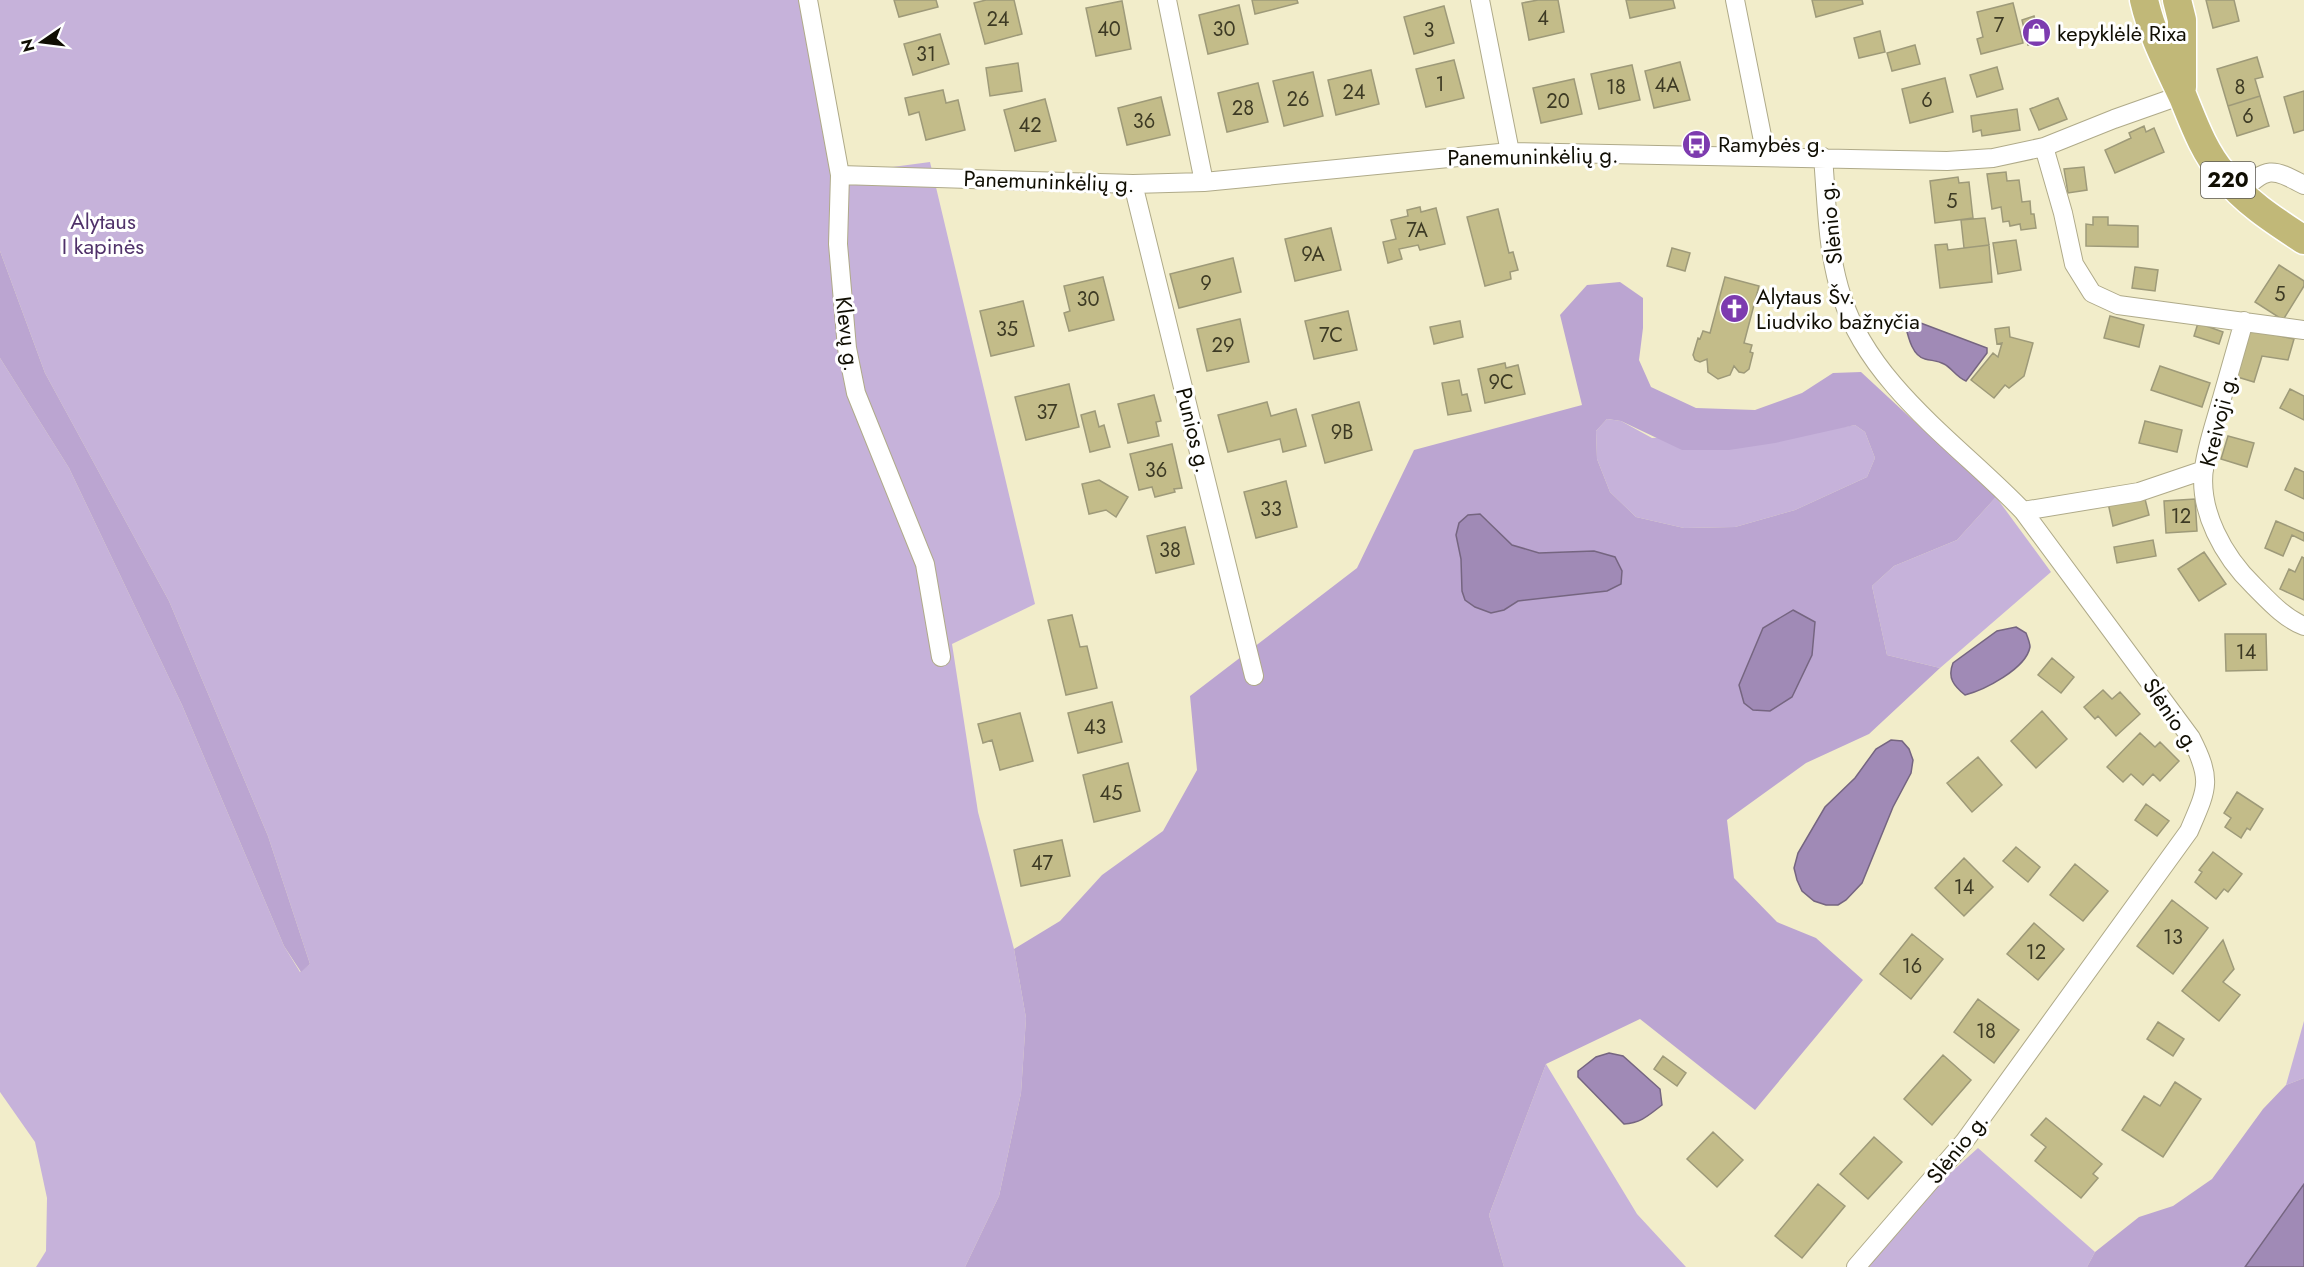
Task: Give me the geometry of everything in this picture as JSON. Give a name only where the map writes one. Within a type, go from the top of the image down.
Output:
[{"type":"main road","name":"220","points":[[2144,0],[2151,28],[2209,154],[2223,175],[2240,193],[2264,213],[2304,240]]},
{"type":"main road","name":"220","points":[[2177,0],[2182,20],[2182,95]]},
{"type":"street","name":"Klevų g.","points":[[808,0],[840,175],[838,244],[847,348],[856,393],[925,564],[941,657]]},
{"type":"street","points":[[1167,0],[1203,182]]},
{"type":"street","points":[[1480,0],[1510,152]]},
{"type":"street","points":[[1735,0],[1766,156]]},
{"type":"street","name":"Panemuninkėlių g.","points":[[840,175],[1133,184],[1203,182],[1510,152],[1947,161],[1992,158],[2044,147],[2114,118],[2182,95]]},
{"type":"street","points":[[2044,147],[2063,213],[2074,264],[2092,293],[2118,305],[2304,330]]},
{"type":"street","name":"Slėnio g.","points":[[1823,157],[1832,257],[1842,299],[1862,343],[1905,397],[2023,511],[2191,738],[2202,759],[2207,778],[2205,794],[2189,831],[1964,1142],[1856,1267]]},
{"type":"street","points":[[2240,193],[2259,176],[2270,172],[2280,172],[2304,185]]},
{"type":"street","name":"Punios g.","points":[[1133,184],[1254,676]]},
{"type":"street","name":"Kreivoji g.","points":[[2244,321],[2210,442],[2204,470],[2205,494],[2222,546],[2246,578],[2277,610],[2304,626]]},
{"type":"street","points":[[2023,511],[2139,492],[2204,470]]},
{"type":"green space","name":"Alytaus I kapinės","points":[[0,0],[808,0],[840,174],[930,162],[1035,604],[952,644],[978,812],[1014,949],[1026,1018],[1021,1093],[999,1196],[965,1267],[36,1267],[46,1251],[47,1198],[35,1142],[0,1092],[0,358],[69,468],[182,705],[284,946],[300,972],[310,964],[268,836],[169,601],[45,373],[0,251]]},
{"type":"green space","points":[[1607,419],[1621,421],[1652,438],[1826,430],[1855,425],[1865,432],[1875,458],[1867,477],[1795,510],[1735,527],[1684,528],[1636,517],[1610,492],[1597,459],[1596,431]]},
{"type":"green space","points":[[1996,497],[2051,572],[1940,668],[1887,655],[1872,586],[1894,566],[1957,540]]},
{"type":"green space","points":[[2304,1021],[2304,1078],[2286,1085]]},
{"type":"green space","points":[[1546,1064],[1637,1214],[1686,1267],[1504,1267],[1489,1215]]},
{"type":"green space","points":[[1978,1148],[2095,1252],[2087,1267],[1846,1267]]},
{"type":"shaded area","points":[[0,251],[45,373],[169,601],[268,836],[310,964],[301,972],[284,946],[182,705],[69,468],[0,358]]},
{"type":"shaded area","points":[[1620,282],[1643,298],[1643,328],[1639,360],[1651,387],[1696,408],[1755,410],[1802,393],[1833,373],[1861,372],[1996,497],[1957,540],[1894,566],[1872,586],[1887,655],[1940,668],[1869,734],[1806,763],[1727,820],[1734,878],[1777,922],[1816,938],[1863,980],[1755,1110],[1640,1019],[1546,1064],[1489,1215],[1504,1267],[965,1267],[999,1196],[1021,1093],[1026,1018],[1014,949],[1060,921],[1102,875],[1163,831],[1197,770],[1190,696],[1357,568],[1414,450],[1582,405],[1560,315],[1587,285]],"holes":[[[1607,419],[1621,421],[1682,450],[1729,450],[1775,443],[1855,425],[1865,432],[1875,458],[1867,477],[1795,510],[1735,527],[1684,528],[1636,517],[1610,492],[1597,459],[1596,431]],[[1487,520],[1511,545],[1539,553],[1594,551],[1607,591],[1518,601],[1504,610],[1492,613],[1475,607],[1461,576],[1461,559],[1456,535]],[[1763,628],[1744,703],[1739,685]]]},
{"type":"shaded area","points":[[1910,319],[1987,348],[1987,353],[1966,381],[1944,364],[1925,359],[1917,354],[1911,345],[1905,324]]},
{"type":"shaded area","points":[[1480,514],[1512,545],[1539,553],[1594,551],[1615,557],[1622,571],[1621,584],[1607,591],[1518,601],[1504,610],[1491,613],[1475,607],[1465,600],[1462,591],[1461,559],[1456,535],[1459,523],[1468,515]]},
{"type":"shaded area","points":[[1793,610],[1815,622],[1812,655],[1792,697],[1770,711],[1753,710],[1744,703],[1739,685],[1763,628]]},
{"type":"shaded area","points":[[2016,627],[2026,633],[2030,647],[2021,663],[2003,677],[1965,695],[1951,677],[1953,663],[1997,631]]},
{"type":"shaded area","points":[[1891,740],[1902,741],[1909,749],[1913,760],[1911,773],[1893,807],[1862,883],[1838,905],[1826,905],[1814,901],[1802,891],[1797,880],[1794,868],[1798,853],[1825,807],[1855,778],[1876,749]]},
{"type":"shaded area","points":[[1609,1053],[1623,1056],[1660,1089],[1662,1105],[1640,1120],[1624,1124],[1578,1077],[1578,1071],[1596,1057]]},
{"type":"shaded area","points":[[2304,1078],[2304,1184],[2245,1267],[2087,1267],[2095,1252],[2139,1217],[2173,1206],[2212,1179],[2263,1109],[2286,1085]]},
{"type":"shaded area","points":[[2304,1184],[2304,1267],[2245,1267]]},
{"type":"building","points":[[894,0],[936,0],[938,7],[899,17]]},
{"type":"building","points":[[986,0],[1014,0],[1022,34],[985,44],[974,3]]},
{"type":"building","points":[[1252,0],[1297,0],[1298,3],[1255,14]]},
{"type":"building","points":[[1558,0],[1564,32],[1529,40],[1522,3]]},
{"type":"building","points":[[1626,0],[1673,0],[1675,8],[1630,18]]},
{"type":"building","points":[[1812,0],[1862,0],[1863,4],[1816,17]]},
{"type":"building","points":[[2206,0],[2234,0],[2239,21],[2213,28]]},
{"type":"building","points":[[1122,1],[1131,49],[1096,56],[1086,8]]},
{"type":"building","points":[[2013,3],[2023,43],[1981,54],[1977,39],[1983,37],[1977,12]]},
{"type":"building","points":[[1239,5],[1248,44],[1208,54],[1199,15]]},
{"type":"building","points":[[1444,6],[1454,43],[1414,54],[1404,17]]},
{"type":"building","points":[[2034,16],[2041,42],[2028,45],[2022,20]]},
{"type":"building","points":[[1880,31],[1885,52],[1859,58],[1854,38]]},
{"type":"building","points":[[940,34],[949,64],[913,75],[904,44]]},
{"type":"building","points":[[1915,45],[1920,64],[1892,71],[1887,53]]},
{"type":"building","points":[[2257,57],[2263,77],[2255,79],[2260,96],[2228,106],[2217,69]]},
{"type":"building","points":[[1454,60],[1464,98],[1426,107],[1416,69]]},
{"type":"building","points":[[1680,62],[1690,100],[1654,108],[1645,71]]},
{"type":"building","points":[[1018,63],[1022,91],[990,96],[986,68]]},
{"type":"building","points":[[1632,65],[1640,100],[1599,109],[1591,74]]},
{"type":"building","points":[[1997,67],[2003,89],[1977,97],[1970,75]]},
{"type":"building","points":[[1371,70],[1379,104],[1336,115],[1328,80]]},
{"type":"building","points":[[1313,72],[1323,116],[1284,126],[1273,81]]},
{"type":"building","points":[[1945,78],[1953,112],[1910,123],[1902,89]]},
{"type":"building","points":[[1574,79],[1582,114],[1541,123],[1533,88]]},
{"type":"building","points":[[1258,83],[1268,122],[1227,132],[1218,93]]},
{"type":"building","points":[[943,90],[946,103],[958,100],[965,130],[926,140],[919,112],[909,115],[905,98]]},
{"type":"building","points":[[2304,91],[2304,130],[2294,133],[2284,97]]},
{"type":"building","points":[[2260,96],[2269,126],[2237,136],[2228,106]]},
{"type":"building","points":[[1161,97],[1170,135],[1127,145],[1118,108]]},
{"type":"building","points":[[2058,98],[2067,119],[2039,130],[2030,109]]},
{"type":"building","points":[[1045,99],[1056,141],[1015,151],[1004,110]]},
{"type":"building","points":[[2017,109],[2020,130],[1982,136],[1981,130],[1973,132],[1971,116]]},
{"type":"building","points":[[2144,126],[2146,132],[2154,128],[2164,152],[2115,173],[2105,150],[2131,138],[2129,133]]},
{"type":"building","points":[[2084,167],[2087,190],[2068,193],[2064,169]]},
{"type":"building","points":[[2006,172],[2007,181],[2019,180],[2022,202],[2030,201],[2031,214],[2034,214],[2036,228],[2021,230],[2020,224],[2010,226],[2009,221],[2003,222],[2001,207],[1992,209],[1987,174]]},
{"type":"building","points":[[1958,177],[1959,183],[1969,182],[1973,218],[1935,223],[1930,181]]},
{"type":"building","points":[[1420,207],[1421,212],[1436,208],[1445,244],[1420,250],[1418,245],[1399,249],[1402,259],[1388,263],[1383,242],[1396,239],[1391,220],[1408,216],[1407,210]]},
{"type":"building","points":[[1498,209],[1509,253],[1513,252],[1518,270],[1510,272],[1511,279],[1485,286],[1467,217]]},
{"type":"building","points":[[2093,217],[2108,217],[2108,225],[2138,226],[2138,247],[2086,246],[2086,224],[2093,225]]},
{"type":"building","points":[[1985,218],[1989,245],[1964,248],[1961,220]]},
{"type":"building","points":[[1331,228],[1341,270],[1295,281],[1285,239]]},
{"type":"building","points":[[2016,240],[2021,270],[1998,274],[1993,243]]},
{"type":"building","points":[[1947,244],[1948,250],[1989,245],[1992,282],[1940,288],[1935,245]]},
{"type":"building","points":[[1672,248],[1690,253],[1685,271],[1667,266]]},
{"type":"building","points":[[1233,258],[1241,292],[1179,308],[1170,274]]},
{"type":"building","points":[[2279,265],[2304,281],[2304,286],[2283,320],[2255,302]]},
{"type":"building","points":[[2135,267],[2158,270],[2155,291],[2132,288]]},
{"type":"building","points":[[1103,277],[1114,320],[1069,331],[1064,313],[1070,311],[1064,286]]},
{"type":"building","name":"Alytaus Šv. Liudviko bažnyčia","points":[[1725,277],[1759,286],[1744,343],[1752,345],[1750,352],[1753,353],[1749,369],[1744,373],[1739,372],[1734,366],[1730,375],[1718,379],[1708,372],[1707,359],[1700,362],[1695,360],[1693,355],[1698,338],[1700,339],[1703,331],[1710,333]]},
{"type":"building","points":[[1023,301],[1034,346],[991,356],[980,311]]},
{"type":"building","points":[[1348,311],[1357,350],[1314,359],[1305,321]]},
{"type":"building","points":[[2110,316],[2144,325],[2139,347],[2104,338]]},
{"type":"building","points":[[1240,319],[1249,362],[1207,371],[1197,329]]},
{"type":"building","points":[[1460,321],[1463,337],[1434,344],[1430,327]]},
{"type":"building","points":[[2198,323],[2223,332],[2219,344],[2194,336]]},
{"type":"building","points":[[2009,327],[2010,337],[2033,343],[2024,376],[2009,388],[2005,385],[1994,398],[1971,380],[1993,353],[1998,357],[2002,343],[1997,344],[1995,329]]},
{"type":"building","points":[[2248,329],[2294,339],[2288,360],[2262,356],[2254,382],[2234,376]]},
{"type":"building","points":[[1505,363],[1506,368],[1518,365],[1525,394],[1485,403],[1478,369]]},
{"type":"building","points":[[2160,366],[2210,383],[2202,407],[2151,390]]},
{"type":"building","points":[[1459,380],[1462,395],[1467,394],[1471,411],[1448,415],[1442,383]]},
{"type":"building","points":[[1069,384],[1079,427],[1026,440],[1015,397]]},
{"type":"building","points":[[2290,389],[2304,396],[2304,420],[2280,408]]},
{"type":"building","points":[[1154,395],[1161,421],[1156,422],[1159,436],[1128,443],[1118,404]]},
{"type":"building","points":[[1267,402],[1271,416],[1296,409],[1306,446],[1283,452],[1280,439],[1228,452],[1218,415]]},
{"type":"building","points":[[1359,402],[1372,450],[1325,463],[1312,415]]},
{"type":"building","points":[[1095,411],[1099,427],[1104,425],[1110,447],[1090,452],[1081,415]]},
{"type":"building","points":[[2145,421],[2182,430],[2177,452],[2139,443]]},
{"type":"building","points":[[2228,436],[2254,443],[2247,467],[2221,459]]},
{"type":"building","points":[[1172,444],[1182,488],[1155,497],[1152,487],[1139,490],[1130,454]]},
{"type":"building","points":[[2295,468],[2304,472],[2304,499],[2285,490]]},
{"type":"building","points":[[1099,480],[1128,497],[1116,517],[1106,510],[1089,514],[1082,484]]},
{"type":"building","points":[[1286,481],[1297,527],[1256,538],[1244,492]]},
{"type":"building","points":[[2144,495],[2149,515],[2113,526],[2108,503]]},
{"type":"building","points":[[2195,499],[2197,531],[2166,533],[2164,501]]},
{"type":"building","points":[[2276,521],[2304,533],[2304,541],[2292,535],[2283,556],[2265,548]]},
{"type":"building","points":[[1185,527],[1194,564],[1156,573],[1147,536]]},
{"type":"building","points":[[2153,540],[2156,556],[2117,563],[2114,547]]},
{"type":"building","points":[[2204,552],[2226,584],[2199,601],[2178,569]]},
{"type":"building","points":[[2302,557],[2304,558],[2304,600],[2280,589],[2289,569],[2295,572]]},
{"type":"building","points":[[1072,615],[1080,647],[1087,646],[1097,688],[1066,695],[1048,620]]},
{"type":"building","points":[[2225,634],[2266,634],[2267,670],[2226,671]]},
{"type":"building","points":[[2052,658],[2074,677],[2061,693],[2038,675]]},
{"type":"building","points":[[2103,690],[2112,699],[2120,692],[2140,714],[2116,736],[2098,716],[2095,719],[2084,707]]},
{"type":"building","points":[[1112,702],[1122,742],[1078,753],[1068,713]]},
{"type":"building","points":[[2042,711],[2067,739],[2036,768],[2011,741]]},
{"type":"building","points":[[1020,713],[1033,761],[1000,770],[992,740],[983,743],[978,724]]},
{"type":"building","points":[[2140,733],[2155,747],[2160,742],[2179,761],[2160,781],[2153,774],[2143,785],[2131,774],[2123,782],[2107,767]]},
{"type":"building","points":[[1978,757],[2002,785],[1972,812],[1947,783]]},
{"type":"building","points":[[1128,763],[1140,811],[1094,822],[1083,775]]},
{"type":"building","points":[[2237,792],[2263,809],[2250,830],[2247,828],[2241,838],[2225,827],[2231,818],[2224,813]]},
{"type":"building","points":[[2146,804],[2169,821],[2157,836],[2135,820]]},
{"type":"building","points":[[1062,840],[1070,876],[1021,886],[1014,850]]},
{"type":"building","points":[[2016,847],[2040,867],[2028,882],[2003,861]]},
{"type":"building","points":[[2213,852],[2242,874],[2228,892],[2224,889],[2216,899],[2195,882],[2202,872],[2199,870]]},
{"type":"building","points":[[1964,858],[1993,887],[1964,916],[1935,888]]},
{"type":"building","points":[[2075,864],[2108,891],[2083,921],[2050,895]]},
{"type":"building","points":[[2172,900],[2208,928],[2173,974],[2137,946]]},
{"type":"building","points":[[2034,923],[2064,949],[2038,980],[2007,954]]},
{"type":"building","points":[[1912,934],[1943,959],[1911,999],[1880,974]]},
{"type":"building","points":[[2223,940],[2234,969],[2223,982],[2240,995],[2219,1021],[2182,991]]},
{"type":"building","points":[[1978,999],[2019,1030],[1994,1063],[1954,1032]]},
{"type":"building","points":[[2158,1022],[2184,1039],[2173,1056],[2147,1039]]},
{"type":"building","points":[[1943,1055],[1971,1080],[1932,1125],[1904,1099]]},
{"type":"building","points":[[1663,1056],[1686,1073],[1677,1086],[1654,1069]]},
{"type":"building","points":[[2175,1082],[2201,1099],[2163,1157],[2122,1130],[2144,1096],[2160,1106]]},
{"type":"building","points":[[2046,1118],[2102,1164],[2093,1174],[2098,1178],[2081,1198],[2035,1161],[2046,1147],[2031,1135]]},
{"type":"building","points":[[1713,1132],[1743,1160],[1717,1187],[1687,1159]]},
{"type":"building","points":[[1874,1137],[1902,1162],[1868,1199],[1840,1174]]},
{"type":"building","points":[[1818,1184],[1845,1206],[1802,1258],[1775,1236]]},
{"type":"place","name":"kepyklėlė Rixa","points":[[2036,33]]},
{"type":"place","name":"Ramybės g.","points":[[1697,144]]},
{"type":"place","name":"Alytaus Šv. Liudviko bažnyčia","points":[[1735,309]]}]
